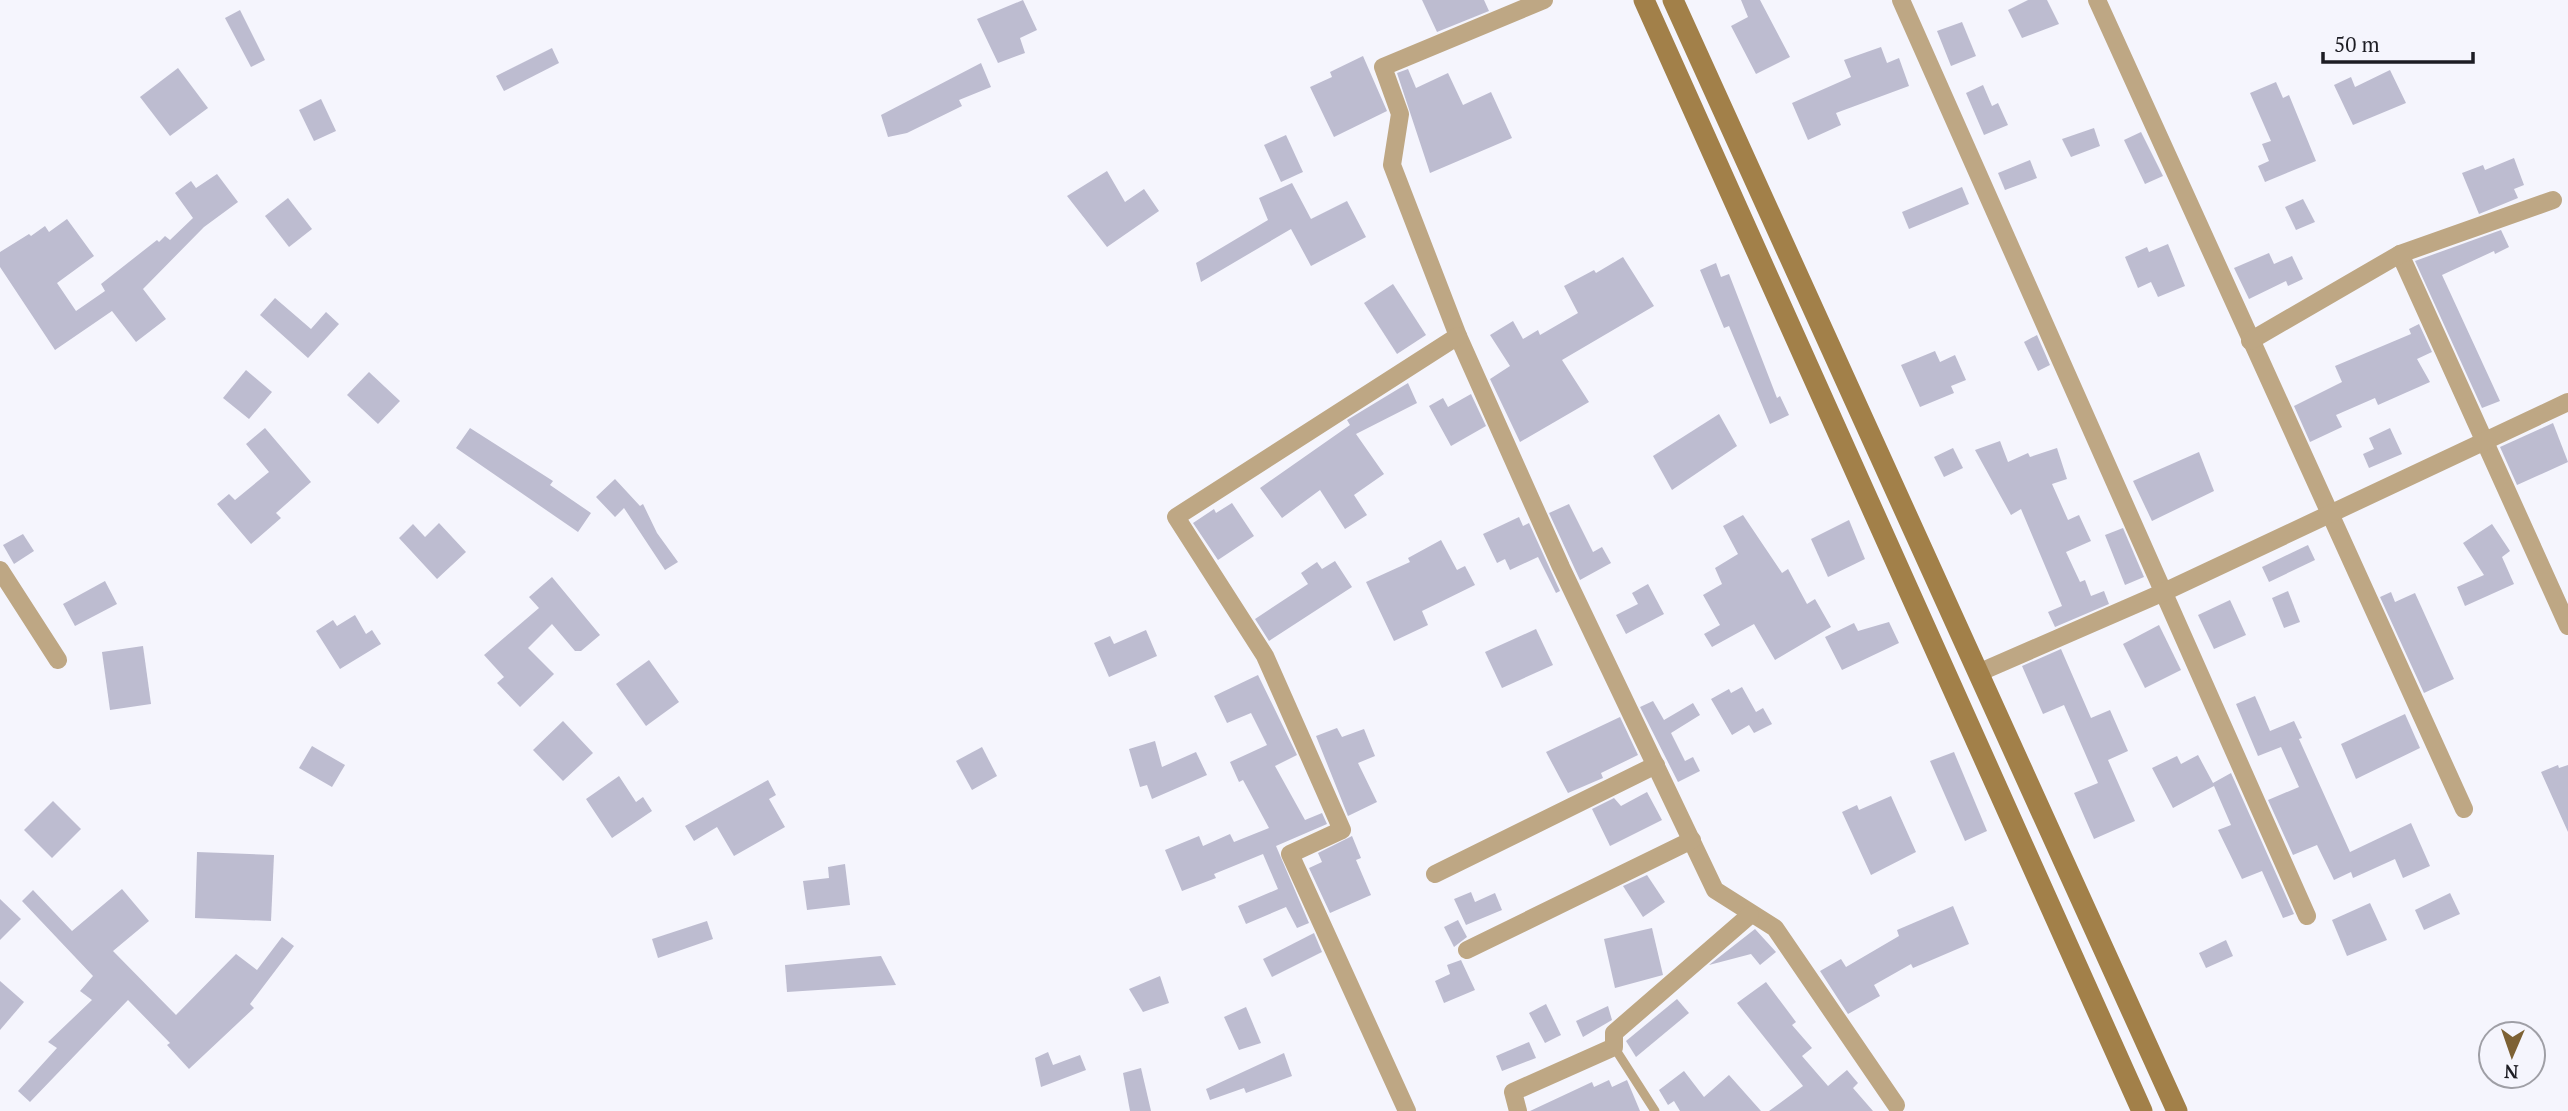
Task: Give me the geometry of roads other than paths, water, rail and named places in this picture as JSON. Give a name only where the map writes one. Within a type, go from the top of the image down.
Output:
[{"type":"main road","points":[[1644,0],[2142,1111]]},
{"type":"main road","points":[[1673,0],[2177,1111]]},
{"type":"street","points":[[1544,0],[1383,66],[1400,114],[1391,165],[1458,336],[1561,567],[1715,890],[1774,928],[1896,1105]]},
{"type":"street","points":[[1901,0],[2307,916]]},
{"type":"street","points":[[2097,0],[2464,808]]},
{"type":"street","points":[[2250,341],[2400,254],[2553,200]]},
{"type":"street","points":[[2400,254],[2568,626]]},
{"type":"street","points":[[1407,1111],[1290,853],[1342,831],[1265,656],[1176,517],[1458,336]]},
{"type":"street","points":[[1978,673],[2164,592],[2568,402]]},
{"type":"street","points":[[3,581],[58,660]]},
{"type":"street","points":[[1435,874],[1656,765]]},
{"type":"street","points":[[1467,950],[1692,840]]},
{"type":"street","points":[[1516,1110],[1513,1092],[1614,1047],[1614,1033],[1750,915]]},
{"type":"lane","points":[[1614,1047],[1655,1111]]}]
